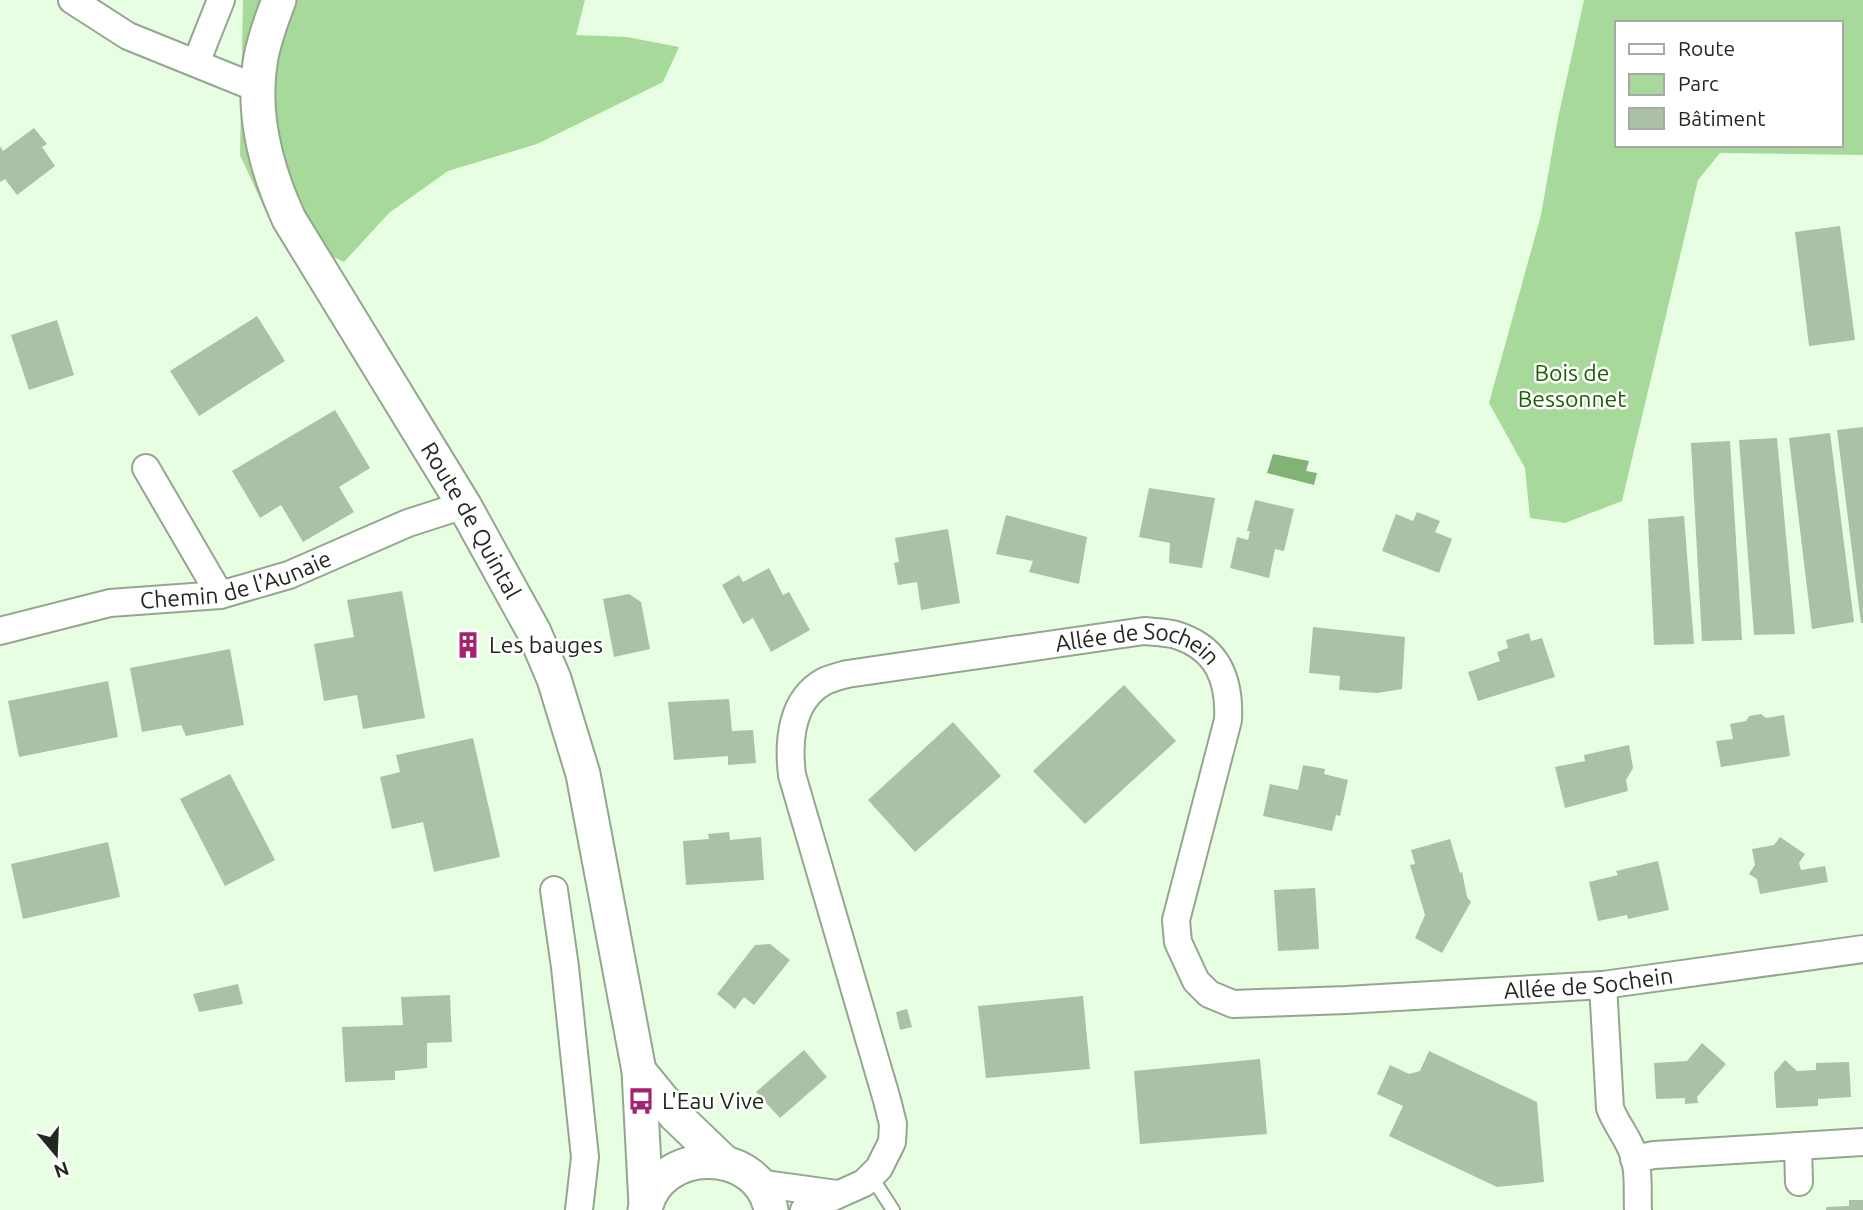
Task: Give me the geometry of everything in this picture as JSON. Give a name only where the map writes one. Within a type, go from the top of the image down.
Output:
[{"type":"street","points":[[72,0],[128,36],[259,89]]},
{"type":"street","points":[[196,63],[221,0]]},
{"type":"street","name":"Route de Quintal","points":[[279,0],[261,58],[259,89],[259,116],[272,183],[289,219],[464,505],[534,632],[554,679],[583,774],[639,1071],[645,1208]]},
{"type":"street","points":[[146,468],[220,595]]},
{"type":"street","name":"Chemin de l'Aunaie","points":[[0,631],[110,603],[220,595],[289,575],[408,523],[464,505]]},
{"type":"street","name":"Allée de Sochein","points":[[804,1210],[864,1183],[886,1156],[892,1142],[893,1124],[792,775],[789,748],[793,723],[806,698],[824,681],[847,674],[1144,631],[1176,635],[1197,645],[1212,657],[1225,677],[1229,699],[1228,720],[1176,920],[1178,942],[1196,981],[1209,994],[1233,1004],[1603,985],[1863,949]]},
{"type":"street","points":[[554,890],[585,1157],[579,1210]]},
{"type":"street","points":[[1603,985],[1610,1108],[1632,1148],[1638,1210]]},
{"type":"street","name":"Route de Quintal","points":[[639,1071],[675,1115],[724,1162],[743,1170],[764,1196]]},
{"type":"street","points":[[1634,1159],[1654,1155],[1863,1142]]},
{"type":"street","points":[[1798,1146],[1799,1182]]},
{"type":"street","points":[[645,1208],[657,1184],[677,1169],[700,1161],[724,1162]]},
{"type":"street","points":[[764,1196],[837,1194]]},
{"type":"lane","points":[[871,1176],[892,1210]]},
{"type":"green space","points":[[243,0],[585,0],[576,35],[627,37],[679,47],[663,82],[537,144],[448,171],[389,213],[344,262],[274,229],[240,155]]},
{"type":"green space","name":"Bois de Bessonnet","points":[[1584,0],[1863,0],[1863,155],[1720,153],[1698,180],[1622,501],[1565,523],[1530,518],[1525,468],[1489,403],[1541,215],[1558,118]]},
{"type":"shaded area","points":[[1273,454],[1309,461],[1306,471],[1317,473],[1314,485],[1267,473]]},
{"type":"building","points":[[34,128],[47,144],[42,147],[55,166],[17,195],[5,179],[0,182],[0,146],[3,151]]},
{"type":"building","points":[[1840,226],[1855,340],[1809,346],[1795,232]]},
{"type":"building","points":[[257,316],[285,361],[199,416],[170,371]]},
{"type":"building","points":[[57,320],[74,375],[29,390],[11,335]]},
{"type":"building","points":[[335,410],[370,468],[339,487],[354,512],[303,542],[281,505],[260,518],[232,471]]},
{"type":"building","points":[[1863,427],[1863,623],[1861,623],[1837,430]]},
{"type":"building","points":[[1830,433],[1854,622],[1812,629],[1789,438]]},
{"type":"building","points":[[1777,438],[1795,634],[1754,635],[1739,440]]},
{"type":"building","points":[[1730,441],[1742,640],[1702,641],[1691,443]]},
{"type":"building","points":[[1149,488],[1215,498],[1202,568],[1169,563],[1170,543],[1139,537]]},
{"type":"building","points":[[1255,500],[1294,509],[1284,551],[1275,549],[1269,578],[1230,568],[1237,537],[1248,540],[1250,531],[1247,531]]},
{"type":"building","points":[[1417,512],[1440,521],[1435,532],[1452,539],[1439,573],[1382,551],[1396,514],[1413,521]]},
{"type":"building","points":[[1006,515],[1087,537],[1079,584],[1029,572],[1033,561],[996,554]]},
{"type":"building","points":[[1684,516],[1694,644],[1654,645],[1648,519]]},
{"type":"building","points":[[948,529],[960,603],[921,610],[917,582],[898,585],[894,563],[899,562],[895,538]]},
{"type":"building","points":[[769,568],[783,595],[789,592],[810,630],[771,652],[753,618],[743,624],[722,585],[739,575],[743,582]]},
{"type":"building","points":[[402,591],[425,718],[363,729],[357,695],[324,701],[314,644],[354,637],[347,600]]},
{"type":"building","points":[[629,594],[641,602],[650,649],[614,657],[603,599]]},
{"type":"building","points":[[1313,627],[1405,637],[1402,689],[1377,693],[1339,690],[1340,676],[1309,673]]},
{"type":"building","points":[[1529,633],[1531,641],[1542,638],[1555,677],[1478,701],[1468,672],[1500,661],[1497,652],[1508,648],[1506,640]]},
{"type":"building","name":"Les bauges","points":[[470,636],[477,651],[467,655],[460,640]]},
{"type":"building","points":[[230,649],[244,725],[186,736],[181,725],[142,732],[130,668]]},
{"type":"building","points":[[108,681],[118,737],[19,757],[8,701]]},
{"type":"building","points":[[1124,685],[1176,741],[1085,824],[1033,771]]},
{"type":"building","points":[[729,699],[732,731],[753,730],[756,763],[728,765],[728,756],[674,760],[668,702]]},
{"type":"building","points":[[1761,714],[1766,718],[1784,715],[1790,756],[1721,767],[1716,741],[1733,739],[1730,724]]},
{"type":"building","points":[[953,722],[1001,776],[915,852],[868,800]]},
{"type":"building","points":[[473,738],[500,857],[434,872],[423,822],[392,829],[380,777],[400,772],[396,755]]},
{"type":"building","points":[[1629,745],[1633,768],[1626,780],[1628,791],[1565,808],[1555,767],[1585,761],[1584,755]]},
{"type":"building","points":[[1303,765],[1325,769],[1324,774],[1348,780],[1340,816],[1336,815],[1332,831],[1263,816],[1270,784],[1298,790]]},
{"type":"building","points":[[230,774],[275,860],[225,886],[180,799]]},
{"type":"building","points":[[729,832],[730,840],[761,837],[764,880],[686,885],[683,841],[709,839],[708,834]]},
{"type":"building","points":[[1780,837],[1805,854],[1799,863],[1801,870],[1825,866],[1828,882],[1760,894],[1757,879],[1749,874],[1755,865],[1752,849],[1774,845]]},
{"type":"building","points":[[1450,839],[1460,873],[1462,872],[1467,897],[1471,902],[1442,953],[1415,938],[1425,915],[1410,865],[1415,864],[1411,850]]},
{"type":"building","points":[[108,842],[120,897],[23,919],[11,864]]},
{"type":"building","points":[[1658,861],[1669,910],[1628,919],[1627,915],[1598,921],[1589,882],[1618,875],[1616,871]]},
{"type":"building","points":[[1315,888],[1319,949],[1278,951],[1274,890]]},
{"type":"building","points":[[770,944],[790,960],[754,1005],[744,997],[735,1009],[717,994],[755,945]]},
{"type":"building","points":[[238,984],[243,1004],[199,1012],[193,994]]},
{"type":"building","points":[[450,995],[452,1042],[427,1043],[427,1068],[395,1071],[395,1080],[345,1082],[342,1027],[403,1025],[401,997]]},
{"type":"building","points":[[1083,996],[1090,1069],[986,1078],[978,1006]]},
{"type":"building","points":[[907,1009],[912,1027],[900,1030],[896,1012]]},
{"type":"building","points":[[1702,1043],[1726,1064],[1697,1097],[1698,1103],[1685,1104],[1685,1098],[1656,1099],[1654,1063],[1687,1061]]},
{"type":"building","points":[[804,1050],[827,1077],[780,1118],[756,1092]]},
{"type":"building","points":[[1429,1051],[1537,1102],[1544,1182],[1497,1187],[1389,1136],[1403,1106],[1377,1094],[1390,1065],[1409,1074],[1420,1071]]},
{"type":"building","points":[[1260,1059],[1267,1134],[1140,1144],[1134,1071]]},
{"type":"building","points":[[1785,1060],[1797,1071],[1816,1070],[1816,1063],[1849,1062],[1851,1097],[1818,1099],[1818,1106],[1776,1108],[1774,1073]]},
{"type":"building","points":[[1849,1200],[1863,1200],[1863,1210],[1826,1210],[1826,1207],[1849,1206]]},
{"type":"place","name":"Les bauges","points":[[468,645]]},
{"type":"place","name":"L'Eau Vive","points":[[641,1101]]}]
